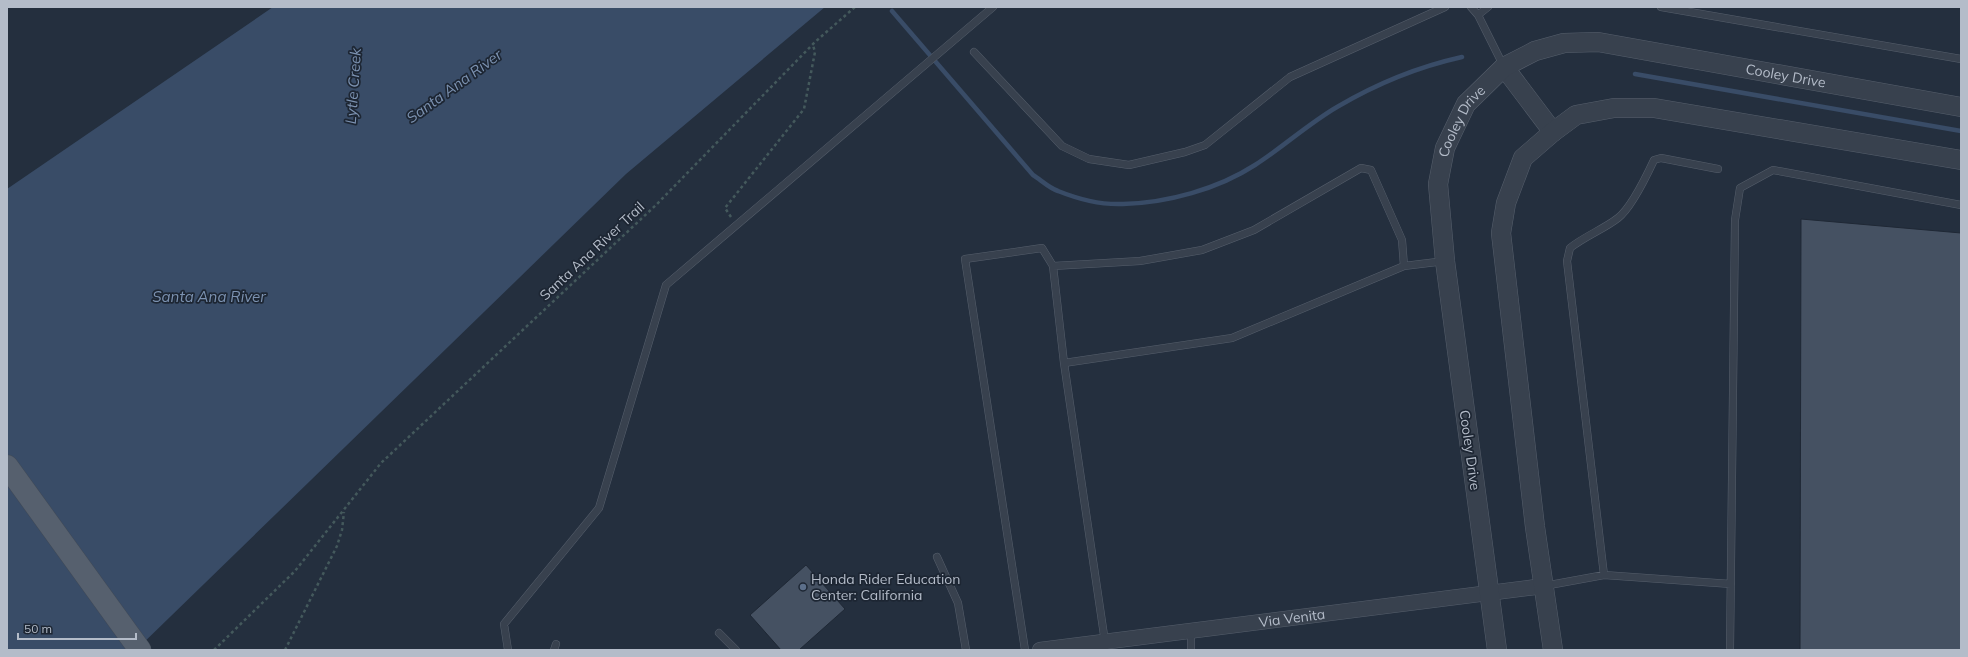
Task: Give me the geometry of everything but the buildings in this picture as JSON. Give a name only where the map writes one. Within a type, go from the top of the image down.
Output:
[{"type":"main road","points":[[7,466],[140,650]]},
{"type":"street","name":"Cooley Drive","points":[[1497,650],[1445,261],[1438,184],[1445,148],[1466,104],[1504,67],[1535,51],[1564,43],[1598,42],[1961,107]]},
{"type":"street","points":[[1504,67],[1553,132]]},
{"type":"street","points":[[1553,650],[1535,527],[1501,233],[1506,203],[1523,158],[1553,132],[1576,115],[1614,108],[1654,108],[1961,160]]},
{"type":"street","name":"Via Venita","points":[[1040,650],[1544,586]]},
{"type":"lane","points":[[508,650],[504,624],[599,508],[666,285],[994,7]]},
{"type":"lane","points":[[974,52],[1062,146],[1089,159],[1128,165],[1185,152],[1205,145],[1290,77],[1445,7]]},
{"type":"lane","points":[[1471,7],[1478,15],[1504,67]]},
{"type":"lane","points":[[1478,15],[1488,7]]},
{"type":"lane","points":[[1661,7],[1961,59]]},
{"type":"lane","points":[[1604,575],[1567,261],[1570,248],[1583,238],[1618,218],[1642,184],[1654,160],[1661,158],[1718,169]]},
{"type":"lane","points":[[1053,266],[1140,261],[1202,250],[1254,230],[1361,168],[1371,170],[1402,240],[1404,266]]},
{"type":"lane","points":[[1730,650],[1735,220],[1740,188],[1773,170],[1961,205]]},
{"type":"lane","points":[[1025,650],[965,259],[1042,248],[1053,266],[1064,363],[1105,642]]},
{"type":"lane","points":[[1064,363],[1232,338],[1404,266],[1445,261]]},
{"type":"lane","points":[[937,557],[958,603],[966,650]]},
{"type":"lane","points":[[1544,586],[1604,575],[1731,584]]},
{"type":"lane","points":[[1191,631],[1191,650]]},
{"type":"lane","points":[[718,633],[736,650]]},
{"type":"path","name":"Santa Ana River Trail","points":[[214,650],[295,571],[381,463],[656,205],[813,44],[855,7]]},
{"type":"path","points":[[733,218],[725,208],[804,109],[815,52],[813,44]]},
{"type":"path","points":[[285,650],[288,641],[337,546],[342,530],[344,510]]},
{"type":"water","name":"Santa Ana River","points":[[273,7],[825,7],[626,174],[136,650],[7,650],[7,189]]},
{"type":"waterway","points":[[892,11],[1033,175],[1055,190],[1074,197],[1107,204],[1157,201],[1174,198],[1209,188],[1241,174],[1337,107],[1367,91],[1413,71],[1462,57]]},
{"type":"waterway","points":[[1635,74],[1961,131]]},
{"type":"place","name":"Honda Rider Education Center: California","points":[[803,587]]},
{"type":"water label","name":"Lytle Creek","points":[[353,86]]}]
